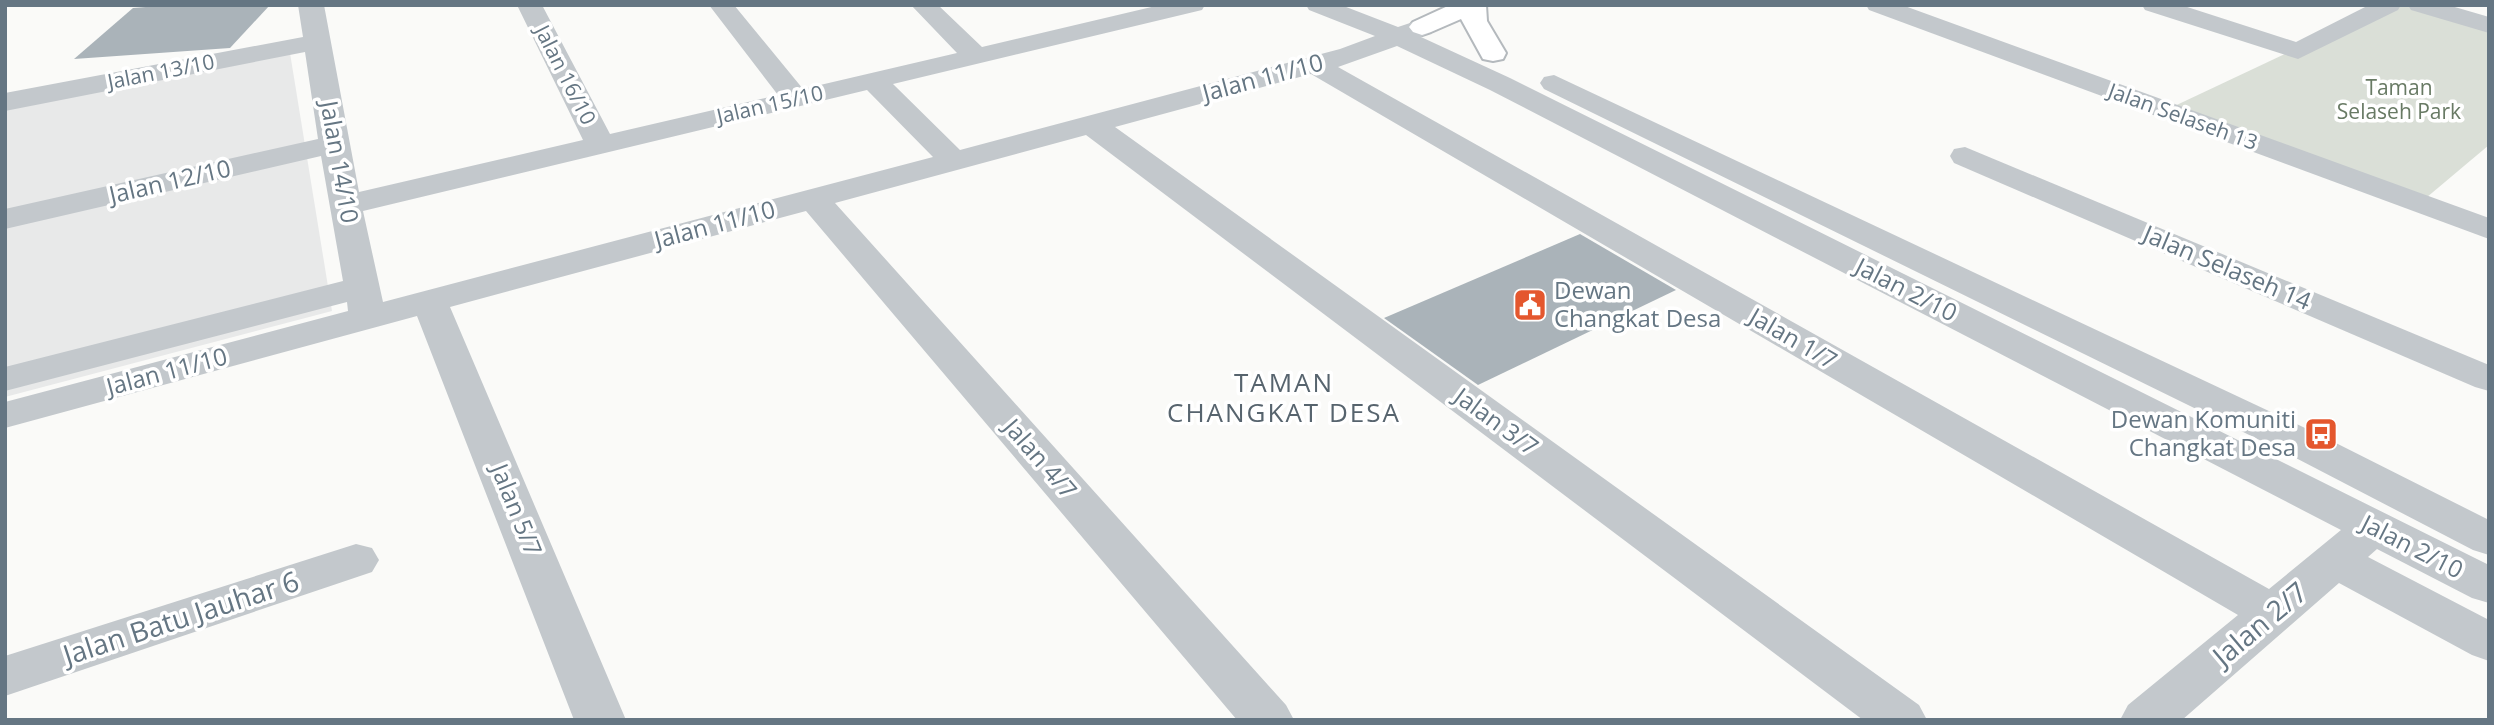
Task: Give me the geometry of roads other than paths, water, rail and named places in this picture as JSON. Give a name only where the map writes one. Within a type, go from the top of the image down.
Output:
[{"type":"highway","points":[[1411,32],[1472,5],[1478,59]]},
{"type":"street","name":"Jalan 14/10","points":[[311,5],[334,144],[365,302]]},
{"type":"street","name":"Jalan 16/10","points":[[529,5],[601,145]]},
{"type":"street","points":[[721,5],[796,99]]},
{"type":"street","points":[[922,5],[976,56]]},
{"type":"street","name":"Jalan 15/10","points":[[347,205],[976,56],[1122,13],[1193,5]]},
{"type":"street","name":"Jalan 2/10","points":[[1318,5],[1351,10],[1478,59],[2307,446],[2489,539]]},
{"type":"street","name":"Jalan Selaseh 13","points":[[1878,5],[2489,229]]},
{"type":"street","points":[[2154,5],[2298,51],[2389,5]]},
{"type":"street","points":[[2420,5],[2489,25]]},
{"type":"street","points":[[1351,10],[1353,36],[1350,55],[1478,59]]},
{"type":"street","name":"Jalan 11/10","points":[[5,415],[365,302],[430,302],[1350,55],[1411,32]]},
{"type":"street","name":"Jalan 13/10","points":[[5,102],[316,42]]},
{"type":"street","name":"Jalan 2/10","points":[[1478,59],[2489,586]]},
{"type":"street","name":"Jalan 1/7","points":[[1313,64],[2273,613]]},
{"type":"street","points":[[874,80],[953,160]]},
{"type":"street","name":"Jalan 3/7","points":[[1091,124],[1901,720]]},
{"type":"street","name":"Jalan 12/10","points":[[5,219],[334,144]]},
{"type":"street","name":"Jalan Selaseh 14","points":[[1965,156],[2489,379]]},
{"type":"street","name":"Jalan 4/7","points":[[813,198],[1268,720]]},
{"type":"street","points":[[5,379],[365,302]]},
{"type":"street","name":"Jalan 5/7","points":[[430,302],[600,720]]},
{"type":"street","name":"Jalan 2/7","points":[[2146,720],[2374,527]]},
{"type":"street","name":"Jalan Batu Jauhar 6","points":[[5,676],[356,560]]},
{"type":"street","points":[[2336,560],[2489,642]]},
{"type":"place","name":"Dewan Changkat Desa","points":[[1530,305]]},
{"type":"place","name":"Dewan Komuniti Changkat Desa","points":[[2321,434]]},
{"type":"district","name":"TAMAN CHANGKAT DESA","points":[[1284,398]]},
{"type":"park label","name":"Taman Selaseh Park","points":[[2399,100]]}]
